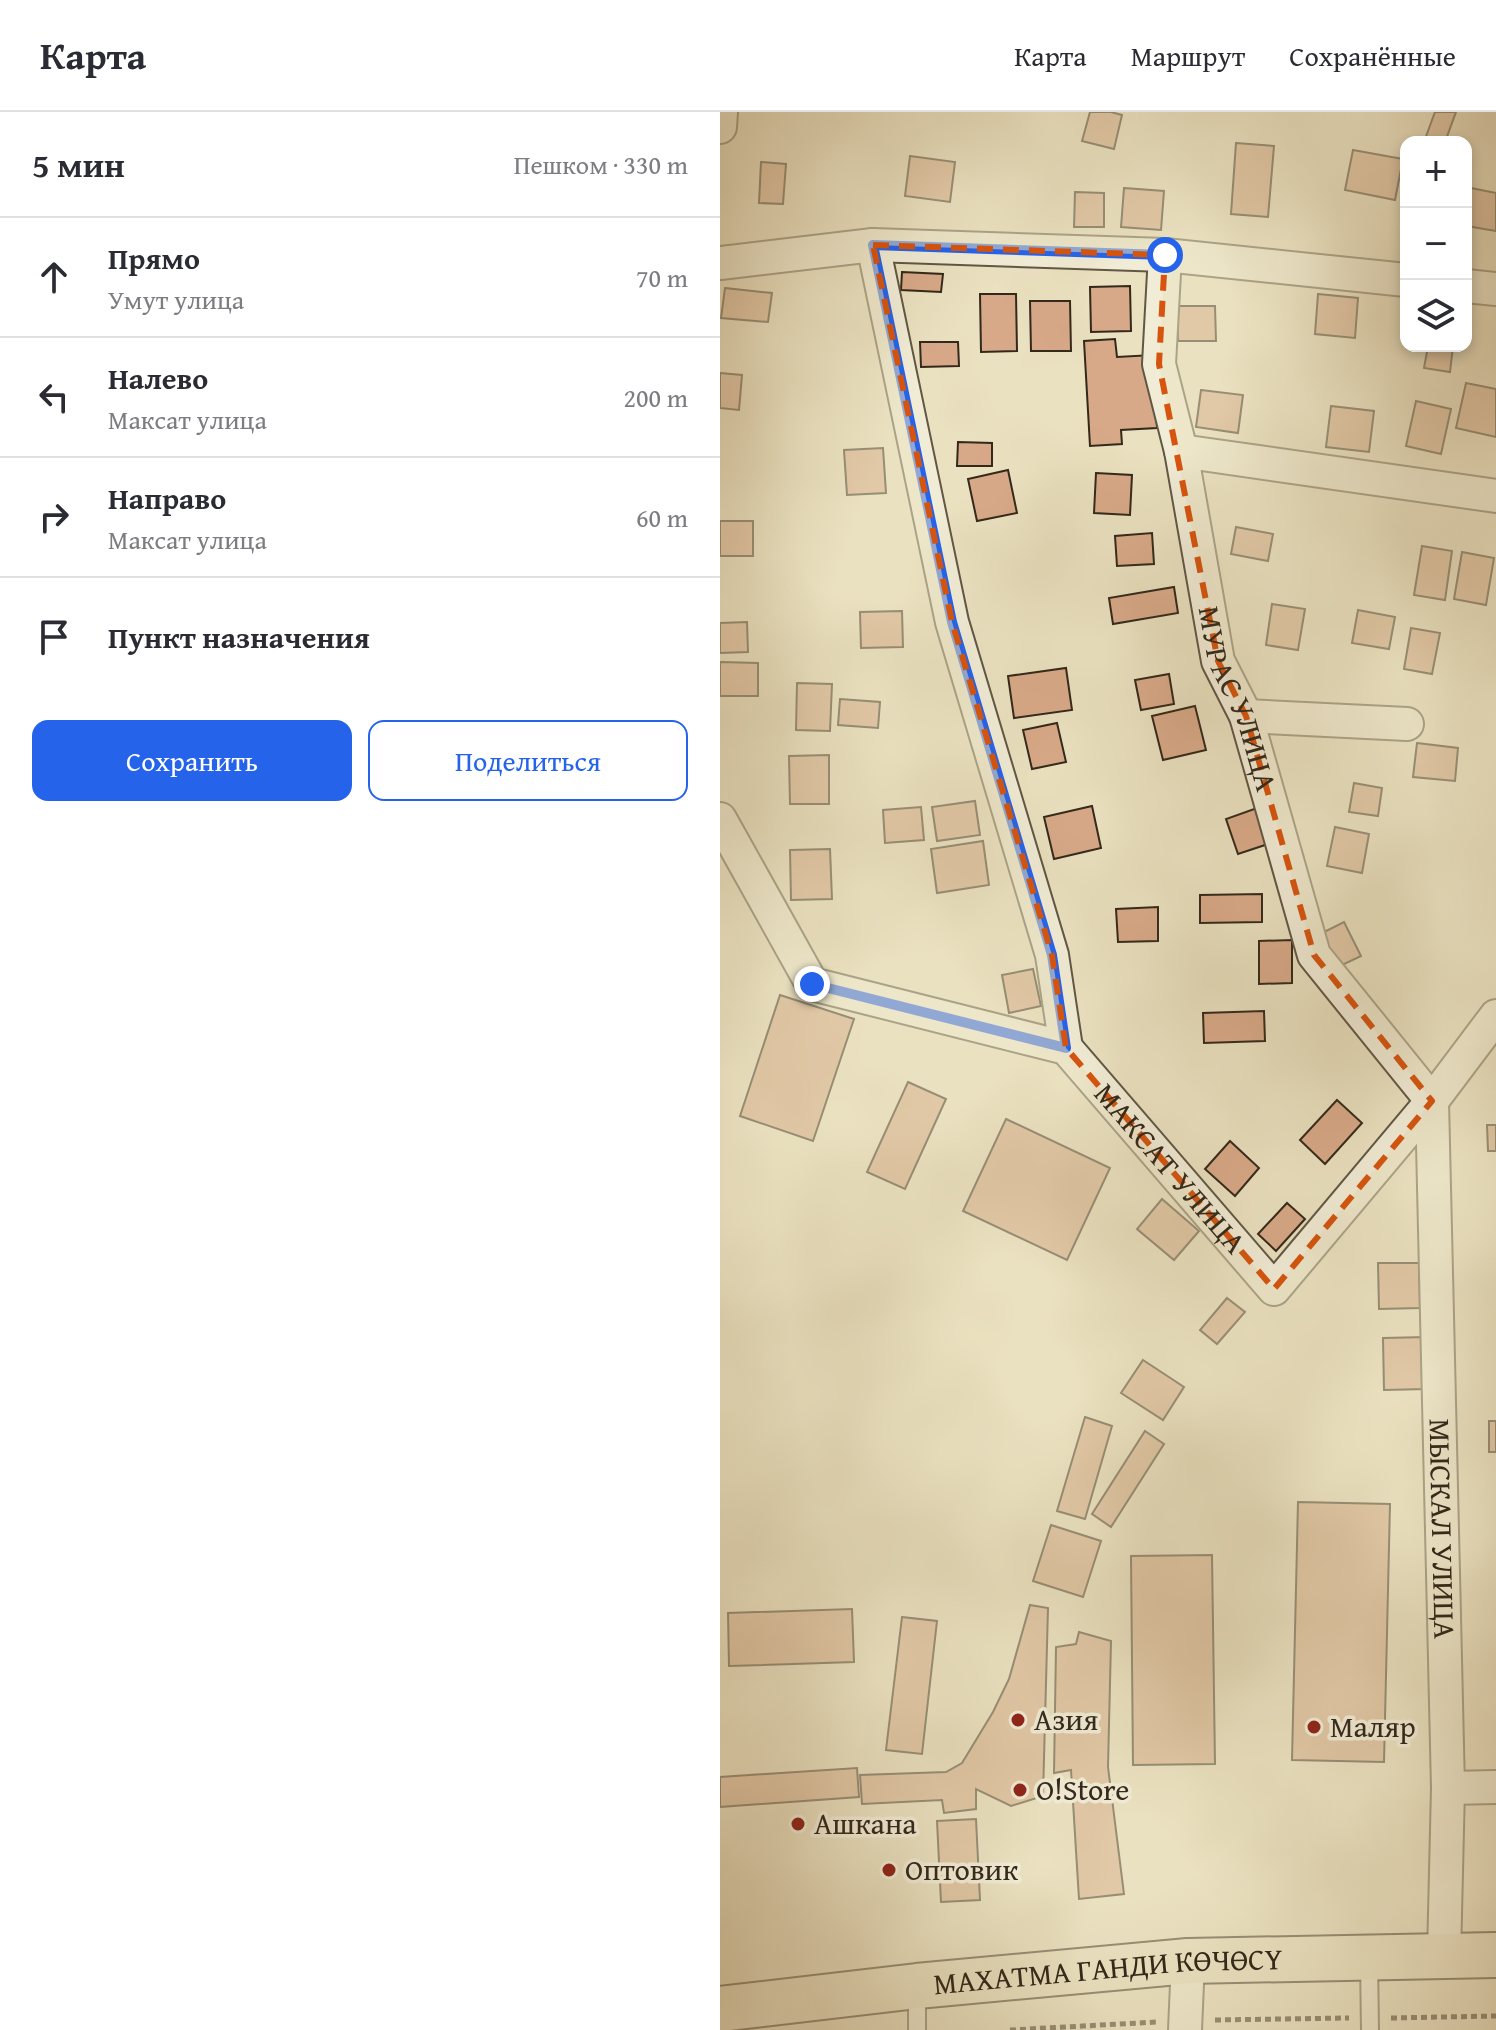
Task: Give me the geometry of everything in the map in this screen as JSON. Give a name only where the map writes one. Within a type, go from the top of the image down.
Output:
[{"type":"main road","name":"МАХАТМА ГАНДИ КӨЧӨСҮ","points":[[720,2009],[917,1986],[1188,1961],[1496,1955]]},
{"type":"street","points":[[720,127],[721,112]]},
{"type":"street","points":[[720,819],[812,984],[1066,1048],[1052,955],[952,622],[873,245]]},
{"type":"street","points":[[720,263],[873,245],[1165,255],[1400,279]]},
{"type":"street","name":"МУРАС УЛИЦА","points":[[1165,255],[1159,364],[1181,451],[1218,661],[1246,716],[1314,955],[1432,1101]]},
{"type":"street","points":[[1472,287],[1496,289]]},
{"type":"street","points":[[1181,451],[1496,496]]},
{"type":"street","points":[[1246,716],[1407,724]]},
{"type":"street","points":[[1432,1101],[1496,1016]]},
{"type":"street","name":"МАКСАТ УЛИЦА","points":[[1066,1048],[1274,1289],[1432,1101]]},
{"type":"street","name":"МЫСКАЛ УЛИЦА","points":[[1432,1101],[1448,1788],[1444,1956]]},
{"type":"street","points":[[1448,1788],[1496,1787]]},
{"type":"street","points":[[1185,2025],[1188,1961]]},
{"type":"lane","points":[[1369,1957],[1370,2024]]},
{"type":"lane","points":[[917,1986],[917,2030]]},
{"type":"path","points":[[1010,2030],[1370,2024],[1496,2016]]},
{"type":"highlighted area","points":[[873,245],[1165,255],[1159,364],[1218,661],[1246,716],[1314,955],[1432,1101],[1274,1289],[1066,1048],[1052,955],[952,622]]},
{"type":"building","points":[[1090,112],[1122,115],[1114,149],[1082,141]]},
{"type":"building","points":[[1435,112],[1456,112],[1447,136],[1426,136]]},
{"type":"building","points":[[1236,143],[1274,146],[1268,217],[1231,214]]},
{"type":"building","points":[[1353,150],[1400,158],[1395,200],[1345,190]]},
{"type":"building","points":[[910,156],[955,162],[950,202],[905,196]]},
{"type":"building","points":[[761,162],[786,164],[783,204],[759,203]]},
{"type":"building","points":[[1124,188],[1164,191],[1161,230],[1121,227]]},
{"type":"building","points":[[1472,188],[1496,193],[1496,231],[1472,227]]},
{"type":"building","points":[[1075,192],[1104,193],[1104,227],[1074,227]]},
{"type":"building","points":[[902,272],[943,274],[941,292],[901,290]]},
{"type":"building","points":[[1130,286],[1131,331],[1091,332],[1090,287]]},
{"type":"building","points":[[725,288],[772,293],[768,322],[721,318]]},
{"type":"building","points":[[980,294],[1016,294],[1017,351],[981,352]]},
{"type":"building","points":[[1318,294],[1358,298],[1355,338],[1315,334]]},
{"type":"building","points":[[1030,301],[1070,301],[1071,351],[1031,351]]},
{"type":"building","points":[[1177,306],[1215,306],[1216,341],[1178,341]]},
{"type":"building","points":[[1115,339],[1117,357],[1153,355],[1157,428],[1121,430],[1122,444],[1090,446],[1084,341]]},
{"type":"building","points":[[920,342],[958,342],[959,366],[921,367]]},
{"type":"building","points":[[1427,352],[1452,352],[1450,372],[1424,368]]},
{"type":"building","points":[[720,373],[742,375],[739,410],[720,408]]},
{"type":"building","points":[[1466,383],[1496,389],[1496,437],[1456,428]]},
{"type":"building","points":[[1201,390],[1243,395],[1238,433],[1196,427]]},
{"type":"building","points":[[1416,401],[1451,409],[1441,454],[1406,446]]},
{"type":"building","points":[[1331,406],[1374,411],[1369,452],[1326,447]]},
{"type":"building","points":[[958,442],[992,443],[992,466],[957,466]]},
{"type":"building","points":[[883,448],[886,493],[847,495],[844,450]]},
{"type":"building","points":[[1008,470],[1017,513],[977,521],[968,479]]},
{"type":"building","points":[[1096,473],[1132,475],[1130,515],[1094,513]]},
{"type":"building","points":[[720,521],[753,521],[753,556],[720,556]]},
{"type":"building","points":[[1236,527],[1273,534],[1268,561],[1231,554]]},
{"type":"building","points":[[1152,533],[1154,564],[1117,566],[1115,536]]},
{"type":"building","points":[[1422,546],[1452,551],[1445,600],[1414,595]]},
{"type":"building","points":[[1462,552],[1494,558],[1486,605],[1454,599]]},
{"type":"building","points":[[1174,587],[1178,613],[1113,624],[1109,598]]},
{"type":"building","points":[[1272,604],[1305,609],[1298,650],[1266,645]]},
{"type":"building","points":[[1358,610],[1395,617],[1389,649],[1352,643]]},
{"type":"building","points":[[902,611],[903,647],[861,648],[860,612]]},
{"type":"building","points":[[747,622],[748,652],[720,653],[720,623]]},
{"type":"building","points":[[1411,628],[1440,633],[1432,674],[1404,669]]},
{"type":"building","points":[[720,662],[758,663],[758,696],[720,696]]},
{"type":"building","points":[[1066,668],[1072,710],[1014,718],[1008,676]]},
{"type":"building","points":[[1169,674],[1174,704],[1141,710],[1135,680]]},
{"type":"building","points":[[797,683],[832,684],[830,731],[796,730]]},
{"type":"building","points":[[840,699],[880,702],[878,728],[838,725]]},
{"type":"building","points":[[1195,706],[1206,750],[1163,760],[1152,716]]},
{"type":"building","points":[[1057,723],[1066,762],[1032,769],[1023,730]]},
{"type":"building","points":[[1417,743],[1458,748],[1455,781],[1413,777]]},
{"type":"building","points":[[829,755],[829,804],[790,804],[789,756]]},
{"type":"building","points":[[1354,783],[1382,788],[1378,816],[1349,812]]},
{"type":"building","points":[[975,801],[980,835],[937,841],[932,807]]},
{"type":"building","points":[[1092,806],[1101,848],[1054,859],[1044,817]]},
{"type":"building","points":[[921,807],[924,840],[885,843],[883,810]]},
{"type":"building","points":[[1257,808],[1268,844],[1238,854],[1226,819]]},
{"type":"building","points":[[1335,827],[1369,834],[1362,873],[1327,866]]},
{"type":"building","points":[[983,841],[989,885],[937,893],[931,849]]},
{"type":"building","points":[[830,849],[832,899],[791,900],[790,850]]},
{"type":"building","points":[[1262,894],[1262,922],[1200,923],[1200,895]]},
{"type":"building","points":[[1158,907],[1158,941],[1118,942],[1116,909]]},
{"type":"building","points":[[1344,922],[1361,956],[1336,968],[1320,934]]},
{"type":"building","points":[[1292,940],[1292,983],[1259,984],[1259,941]]},
{"type":"building","points":[[1033,969],[1041,1006],[1009,1013],[1002,975]]},
{"type":"building","points":[[780,995],[854,1019],[813,1141],[740,1116]]},
{"type":"building","points":[[1264,1011],[1265,1041],[1204,1043],[1203,1013]]},
{"type":"building","points":[[908,1082],[946,1099],[905,1189],[867,1172]]},
{"type":"building","points":[[1337,1100],[1362,1123],[1325,1164],[1300,1140]]},
{"type":"building","points":[[1006,1119],[1110,1168],[1067,1260],[963,1211]]},
{"type":"building","points":[[1487,1125],[1496,1125],[1496,1151],[1488,1151]]},
{"type":"building","points":[[1230,1141],[1259,1168],[1235,1196],[1205,1169]]},
{"type":"building","points":[[1162,1199],[1199,1231],[1174,1260],[1137,1229]]},
{"type":"building","points":[[1287,1203],[1305,1219],[1276,1251],[1258,1234]]},
{"type":"building","points":[[1378,1263],[1419,1263],[1420,1308],[1379,1309]]},
{"type":"building","points":[[1227,1298],[1245,1312],[1217,1344],[1200,1330]]},
{"type":"building","points":[[1427,1337],[1427,1389],[1384,1390],[1383,1338]]},
{"type":"building","points":[[1143,1360],[1184,1387],[1163,1420],[1121,1393]]},
{"type":"building","points":[[1085,1417],[1112,1426],[1085,1519],[1057,1511]]},
{"type":"building","points":[[1489,1421],[1496,1421],[1496,1452],[1489,1452]]},
{"type":"building","points":[[1145,1431],[1164,1444],[1111,1527],[1092,1514]]},
{"type":"building","points":[[1298,1502],[1390,1504],[1384,1762],[1292,1760]]},
{"type":"building","points":[[1051,1525],[1101,1541],[1083,1597],[1033,1581]]},
{"type":"building","points":[[1212,1555],[1215,1764],[1133,1765],[1131,1556]]},
{"type":"building","points":[[1030,1605],[1048,1608],[1043,1796],[1011,1806],[976,1789],[976,1809],[944,1813],[942,1800],[862,1804],[860,1775],[946,1772],[962,1763],[1009,1679]]},
{"type":"building","points":[[852,1609],[854,1662],[729,1666],[728,1613]]},
{"type":"building","points":[[902,1617],[937,1621],[922,1754],[886,1750]]},
{"type":"building","points":[[1079,1632],[1111,1641],[1108,1767],[1124,1894],[1079,1899],[1071,1770],[1054,1773],[1056,1647],[1076,1644]]},
{"type":"building","points":[[857,1768],[859,1797],[720,1807],[720,1777]]},
{"type":"building","points":[[976,1819],[980,1900],[941,1902],[937,1821]]},
{"type":"place","name":"Азия","points":[[1018,1720]]},
{"type":"place","name":"Маляр","points":[[1314,1727]]},
{"type":"place","name":"O!Store","points":[[1020,1790]]},
{"type":"place","name":"Ашкана","points":[[798,1824]]},
{"type":"place","name":"Оптовик","points":[[889,1870]]},
{"type":"route","points":[[812,984],[1066,1048],[1052,955],[952,622],[873,245],[1165,255]]}]
